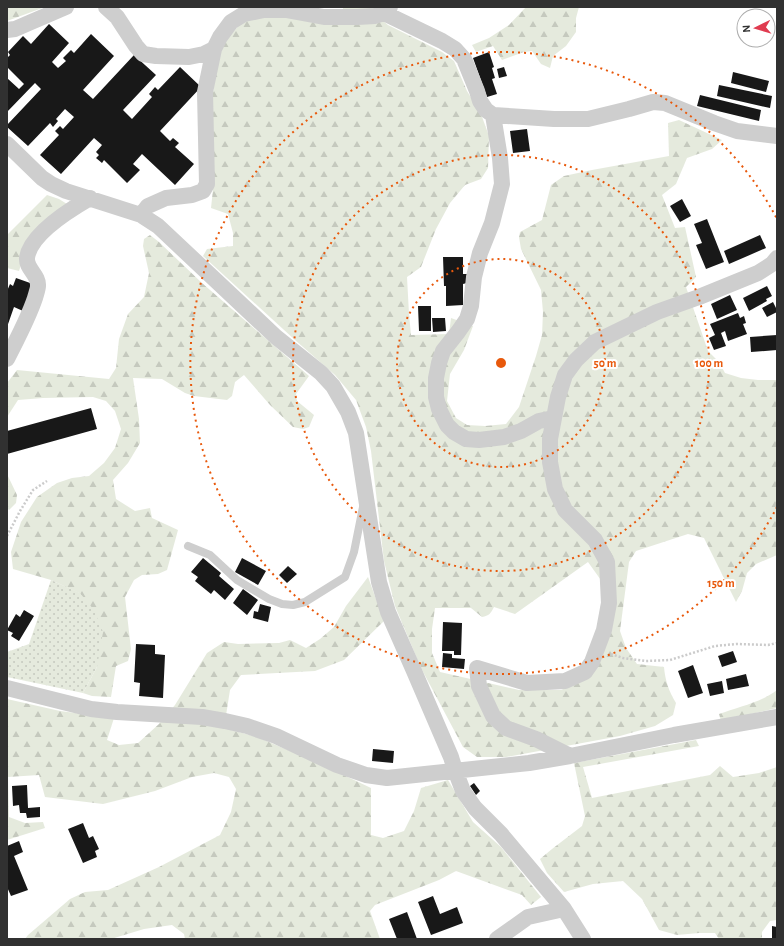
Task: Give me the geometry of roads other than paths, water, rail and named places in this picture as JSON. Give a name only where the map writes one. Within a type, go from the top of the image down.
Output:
[{"type":"street","points":[[7,30],[15,29],[66,7]]},
{"type":"street","points":[[106,7],[117,17],[143,54],[189,57],[204,54],[214,49]]},
{"type":"street","points":[[141,215],[148,206],[166,198],[192,195],[203,192],[207,184],[205,92],[214,49],[220,37],[231,22],[244,14],[264,10],[286,10],[324,17],[375,16],[387,10],[455,49],[464,58],[480,101],[486,110],[493,115],[554,119],[588,119],[653,102],[665,102],[737,131],[777,136]]},
{"type":"street","points":[[493,115],[500,158],[502,184],[492,222],[480,254],[474,277],[471,306],[467,319],[444,351],[438,363],[436,397],[439,409],[447,425],[454,432],[466,439],[479,440],[504,437],[521,431],[539,421],[553,418]]},
{"type":"street","points":[[7,144],[42,178],[51,184],[66,191],[141,215],[158,226],[276,337],[321,373],[333,386],[348,412],[356,433],[379,582],[388,612],[451,757],[463,791],[475,808],[502,834],[564,910],[583,939]]},
{"type":"street","points":[[7,359],[31,309],[38,285],[36,278],[29,267],[27,259],[30,249],[36,238],[64,213],[90,198]]},
{"type":"street","points":[[570,756],[536,739],[506,728],[493,716],[479,686],[477,668],[527,683],[565,681],[585,672],[592,662],[604,630],[609,603],[607,562],[595,540],[565,510],[555,489],[550,462],[550,439],[553,418],[565,375],[576,360],[596,342],[657,312],[758,273],[772,264],[777,258]]},
{"type":"street","points":[[7,688],[91,709],[202,717],[247,726],[276,736],[337,765],[366,775],[387,778],[528,763],[777,717]]},
{"type":"street","points":[[498,939],[528,917],[564,910]]},
{"type":"lane","points":[[188,546],[210,555],[237,580],[269,599],[293,606],[305,602],[345,577],[354,552],[365,494]]}]
